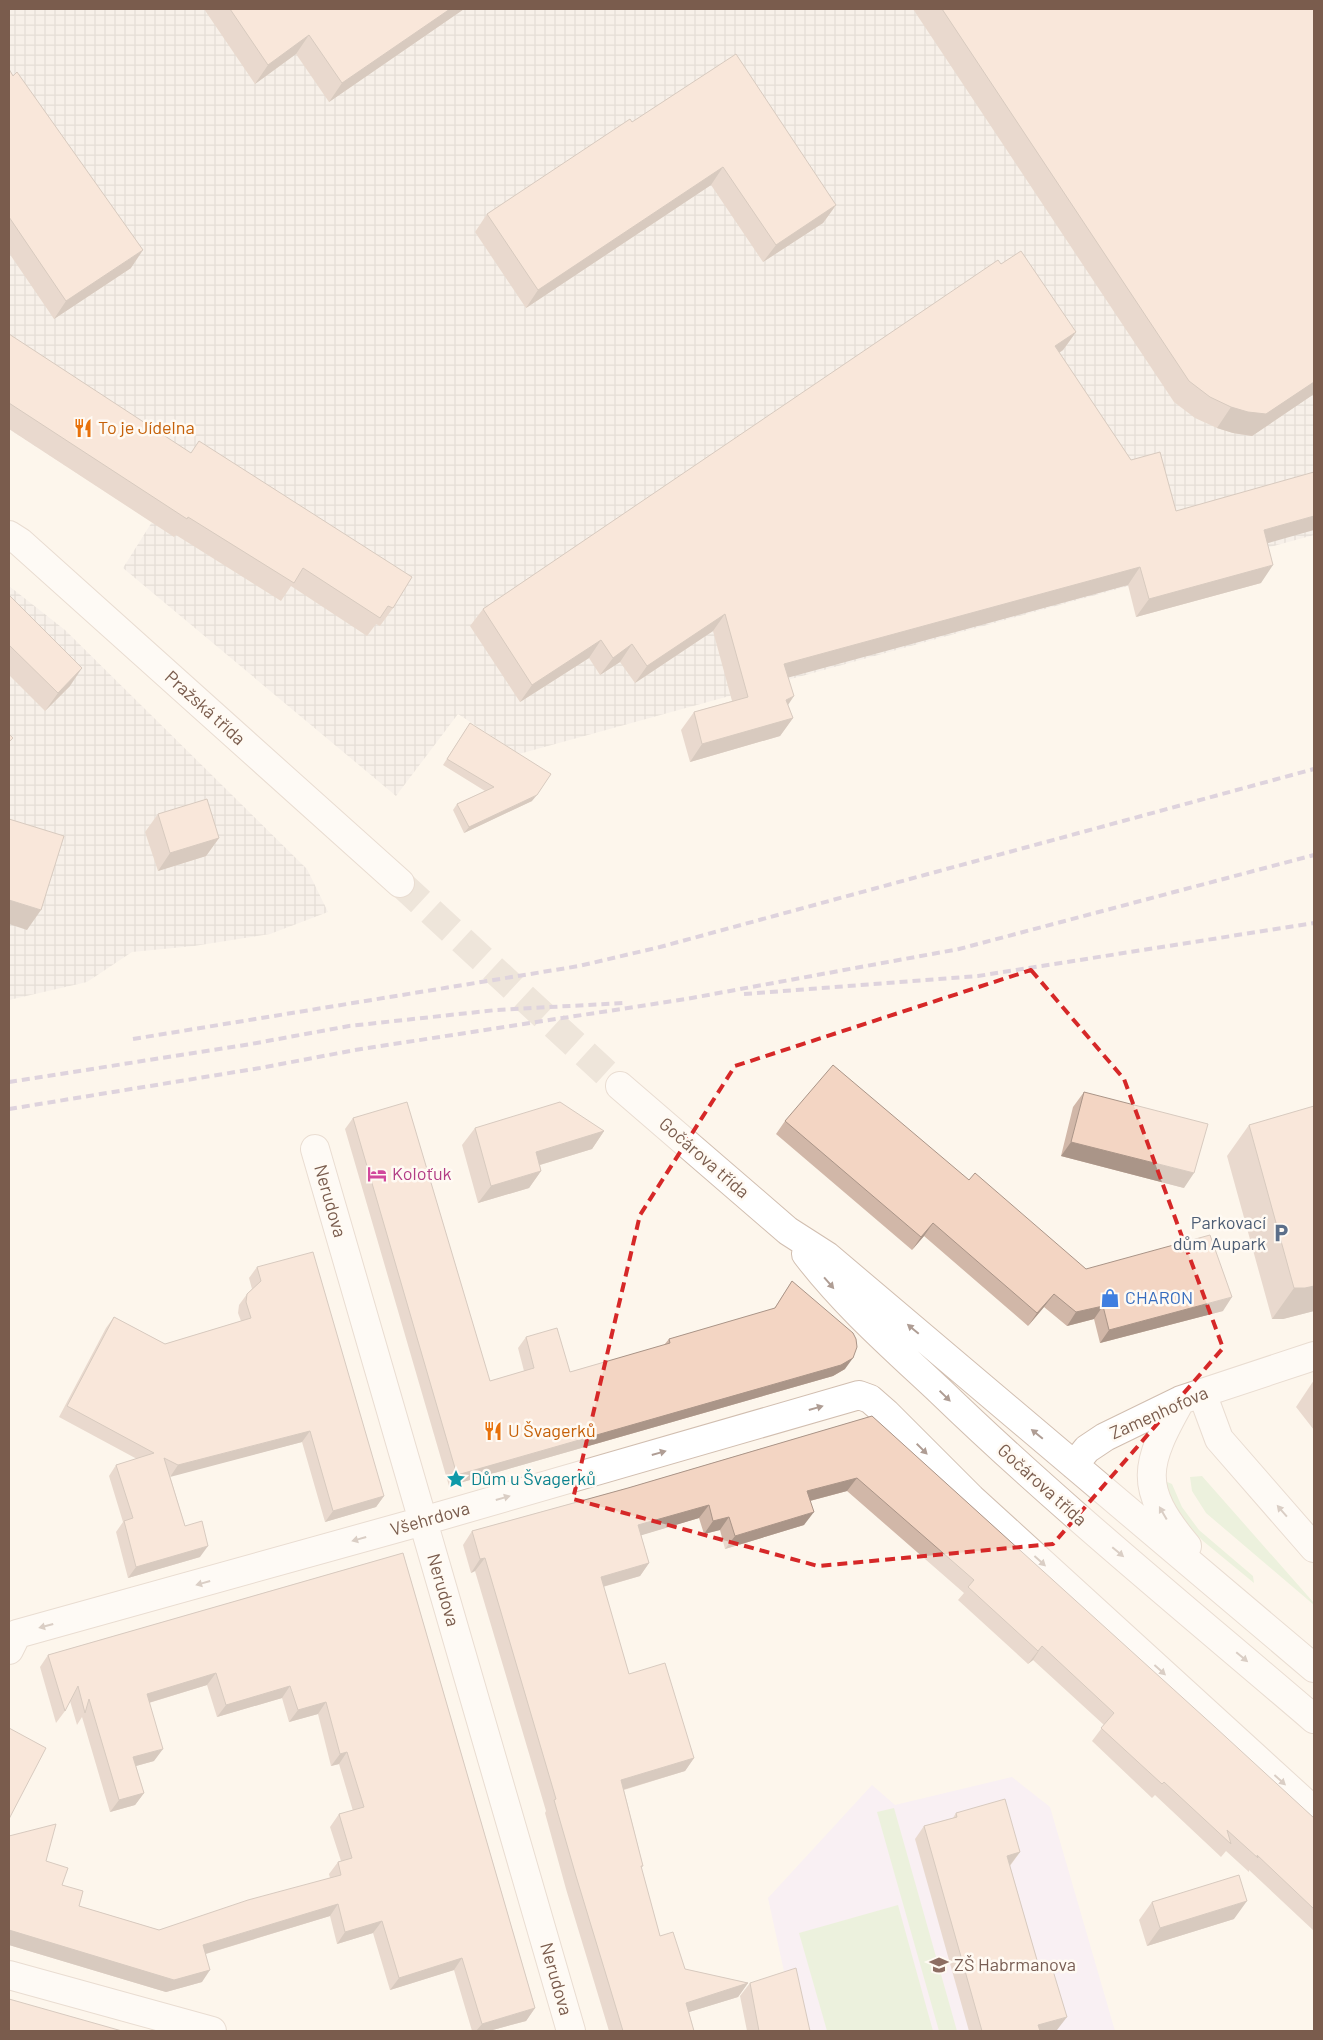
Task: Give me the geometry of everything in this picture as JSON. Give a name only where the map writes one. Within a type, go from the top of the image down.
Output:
[{"type":"street","name":"Pražská třída","points":[[9,535],[20,542],[400,883]]},
{"type":"street","name":"Gočárova třída","points":[[620,1086],[788,1231],[827,1256],[1314,1668]]},
{"type":"street","name":"Nerudova","points":[[315,1149],[571,2031]]},
{"type":"street","name":"Gočárova třída","points":[[788,1231],[841,1297],[976,1427],[1090,1528],[1314,1719]]},
{"type":"street","name":"Zamenhofova","points":[[1074,1465],[1087,1449],[1105,1437],[1192,1396],[1314,1356]]},
{"type":"street","name":"Všehrdova","points":[[9,1650],[17,1634],[423,1521],[859,1395],[870,1399],[886,1413],[971,1498],[1314,1811]]},
{"type":"street","points":[[1225,1593],[1166,1519],[1158,1505],[1153,1490],[1151,1469],[1159,1440],[1192,1396],[1219,1440],[1314,1548]]},
{"type":"street","points":[[1074,1465],[1090,1528]]},
{"type":"street","points":[[9,1975],[212,2031]]},
{"type":"highlighted area","points":[[1031,970],[1124,1079],[1223,1348],[1053,1544],[818,1566],[573,1499],[640,1215],[735,1066]]},
{"type":"shaded area","points":[[9,9],[1314,9],[1314,535],[519,754],[458,714],[396,796],[123,568],[152,522],[9,429]]},
{"type":"shaded area","points":[[9,586],[65,630],[307,869],[328,912],[270,934],[194,946],[132,952],[87,982],[9,1000]]},
{"type":"shaded area","name":"ZŠ Habrmanova","points":[[1012,1777],[1050,1807],[1115,2031],[797,2031],[768,1898],[872,1785],[895,1805]]},
{"type":"green space","points":[[1202,1476],[1314,1605],[1206,1513],[1192,1491],[1190,1477]]},
{"type":"green space","points":[[1165,1481],[1172,1484],[1182,1507],[1199,1530],[1253,1576],[1254,1583],[1203,1541],[1182,1520],[1175,1511]]},
{"type":"green space","points":[[894,1808],[957,2031],[939,2031],[877,1812]]},
{"type":"green space","points":[[898,1905],[933,2031],[827,2031],[799,1933]]},
{"type":"building","points":[[230,9],[450,9],[342,83],[309,35],[268,65]]},
{"type":"building","points":[[942,9],[1314,9],[1314,382],[1266,414],[1248,412],[1231,407],[1210,397],[1189,381]]},
{"type":"building","points":[[736,54],[836,205],[776,245],[723,167],[538,290],[487,214],[630,119],[632,122]]},
{"type":"building","points":[[9,69],[13,76],[17,72],[143,250],[66,301],[9,217]]},
{"type":"building","points":[[1021,251],[1076,332],[1055,346],[1131,460],[1160,452],[1176,511],[1314,472],[1314,516],[1264,530],[1273,565],[1149,599],[1140,567],[784,664],[794,696],[786,700],[793,718],[702,744],[694,712],[748,697],[725,614],[647,666],[632,644],[613,658],[601,640],[532,685],[483,609],[998,260],[1001,264]]},
{"type":"building","points":[[9,334],[191,453],[199,441],[412,577],[393,608],[388,606],[380,618],[303,568],[294,583],[188,517],[187,519],[9,403]]},
{"type":"building","points":[[9,595],[82,668],[58,693],[9,645]]},
{"type":"building","points":[[470,723],[551,774],[537,795],[469,827],[457,804],[494,787],[447,759]]},
{"type":"building","points":[[9,734],[13,738],[9,742]]},
{"type":"building","points":[[207,799],[219,838],[170,853],[158,814]]},
{"type":"building","points":[[9,819],[64,836],[41,910],[9,900]]},
{"type":"building","points":[[833,1065],[969,1180],[975,1173],[1086,1269],[1210,1235],[1232,1297],[1109,1330],[1103,1306],[1076,1312],[1054,1294],[1037,1313],[933,1223],[921,1237],[785,1121]]},
{"type":"building","points":[[1084,1092],[1208,1124],[1194,1173],[1071,1142]]},
{"type":"building","points":[[407,1102],[490,1381],[534,1368],[526,1337],[557,1328],[570,1372],[670,1343],[669,1339],[775,1308],[792,1281],[853,1333],[857,1347],[853,1358],[841,1365],[457,1475],[353,1118]]},
{"type":"building","points":[[560,1102],[604,1131],[536,1152],[541,1171],[491,1186],[475,1128]]},
{"type":"building","points":[[1314,1106],[1314,1286],[1294,1288],[1249,1125]]},
{"type":"building","points":[[313,1252],[384,1496],[333,1511],[310,1431],[178,1465],[164,1458],[185,1526],[202,1521],[208,1546],[136,1567],[124,1521],[133,1518],[116,1465],[154,1453],[67,1406],[114,1317],[165,1344],[251,1318],[246,1302],[247,1294],[261,1281],[257,1267]]},
{"type":"building","points":[[872,1416],[1314,1818],[1314,1909],[1257,1855],[1258,1858],[1227,1830],[1231,1844],[1164,1782],[1162,1784],[1101,1728],[1114,1713],[1042,1646],[1038,1651],[968,1587],[974,1580],[857,1478],[807,1491],[814,1512],[735,1536],[729,1517],[713,1521],[709,1505],[638,1525],[649,1563],[601,1577],[629,1674],[665,1663],[694,1758],[621,1780],[660,1936],[673,1932],[685,1969],[748,1983],[686,2003],[694,2031],[623,2031],[576,1876],[554,1800],[556,1799],[485,1558],[480,1559],[472,1531],[628,1488]]},
{"type":"building","points":[[403,1553],[535,2008],[482,2024],[462,1958],[399,1978],[382,1921],[345,1932],[338,1904],[203,1945],[210,1970],[174,1980],[9,1930],[9,1836],[56,1824],[46,1861],[68,1868],[62,1885],[83,1891],[79,1906],[159,1930],[248,1900],[341,1875],[338,1862],[352,1858],[339,1814],[364,1807],[347,1752],[340,1754],[326,1702],[298,1710],[290,1686],[226,1705],[216,1673],[147,1694],[163,1749],[133,1757],[144,1793],[119,1800],[89,1699],[85,1713],[78,1686],[65,1711],[48,1655]]},
{"type":"building","points":[[9,1728],[46,1748],[9,1819]]},
{"type":"building","points":[[1005,1799],[1020,1852],[1007,1856],[1039,1967],[1051,1964],[1067,2017],[1038,2025],[1040,2031],[982,2031],[924,1826],[957,1817],[956,1813]]},
{"type":"building","points":[[1239,1875],[1247,1901],[1160,1928],[1152,1902]]},
{"type":"building","points":[[796,1968],[810,2031],[759,2031],[750,1983]]},
{"type":"building","points":[[9,1999],[122,2031],[9,2031]]},
{"type":"tunnel","points":[[400,883],[620,1086]]},
{"type":"railway","points":[[133,1039],[579,966],[660,947],[1314,769]]},
{"type":"railway","points":[[9,1109],[260,1068],[355,1050],[686,999],[959,949],[1314,855]]},
{"type":"railway","points":[[744,994],[978,976],[1314,923]]},
{"type":"railway","points":[[9,1082],[251,1044],[349,1026],[496,1010],[624,1003]]},
{"type":"place","name":"To je Jídelna","points":[[83,428]]},
{"type":"place","name":"Koloťuk","points":[[377,1174]]},
{"type":"place","name":"Parkovací dům Aupark","points":[[1281,1233]]},
{"type":"place","name":"CHARON","points":[[1110,1298]]},
{"type":"place","name":"U Švagerků","points":[[493,1431]]},
{"type":"place","name":"Dům u Švagerků","points":[[456,1479]]},
{"type":"place","name":"ZŠ Habrmanova","points":[[939,1965]]}]
